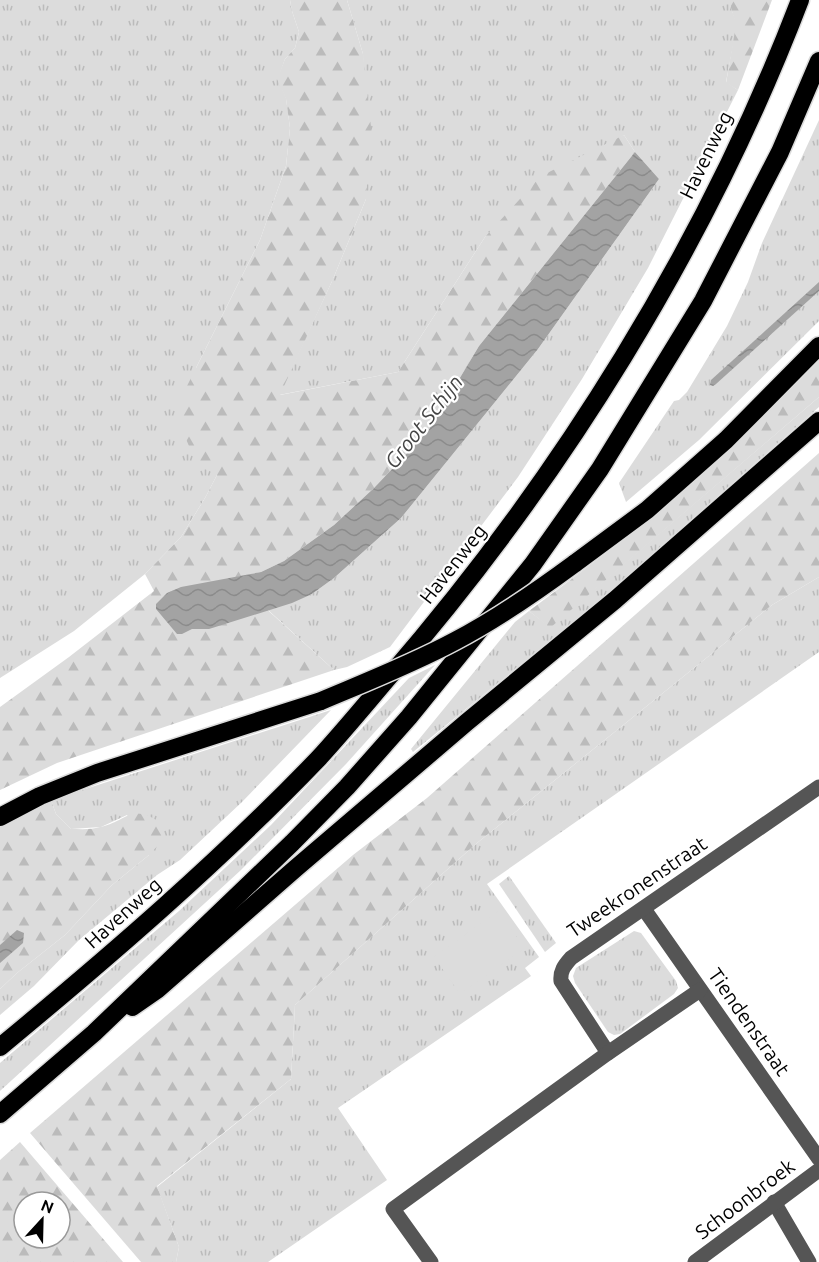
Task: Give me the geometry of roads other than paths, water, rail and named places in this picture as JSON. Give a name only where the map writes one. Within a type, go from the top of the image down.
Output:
[{"type":"highway","name":"Havenweg","points":[[0,1047],[89,974],[152,917],[249,827],[319,757],[437,622],[506,533],[608,382],[662,289],[742,135],[775,65],[800,0]]},
{"type":"highway","points":[[0,1114],[94,1033],[292,843],[347,787],[409,717],[533,564],[600,469],[703,301],[780,152],[819,60]]},
{"type":"highway","points":[[0,817],[40,796],[97,773],[321,701],[456,641],[513,608],[647,510],[726,440],[819,346]]},
{"type":"highway","points":[[94,1033],[158,989],[401,778],[607,608],[819,421]]},
{"type":"street","name":"Tweekronenstraat","points":[[608,1053],[561,981],[564,965],[818,790]]},
{"type":"street","name":"Tiendenstraat","points":[[644,909],[819,1159]]},
{"type":"street","points":[[431,1262],[393,1209],[608,1053],[700,990]]},
{"type":"street","name":"Schoonbroek","points":[[695,1262],[819,1170]]},
{"type":"street","points":[[774,1202],[808,1262]]},
{"type":"water","points":[[635,152],[659,179],[538,349],[401,518],[334,578],[312,594],[292,603],[209,629],[192,629],[177,634],[156,609],[156,604],[167,593],[181,587],[261,572],[284,561],[334,525],[374,488],[428,431],[479,346]]},
{"type":"water","points":[[819,282],[819,291],[716,384],[710,385],[711,380]]},
{"type":"water","points":[[17,930],[24,933],[23,943],[0,963],[0,945]]},
{"type":"water label","name":"Groot Schijn","points":[[424,422]]}]
